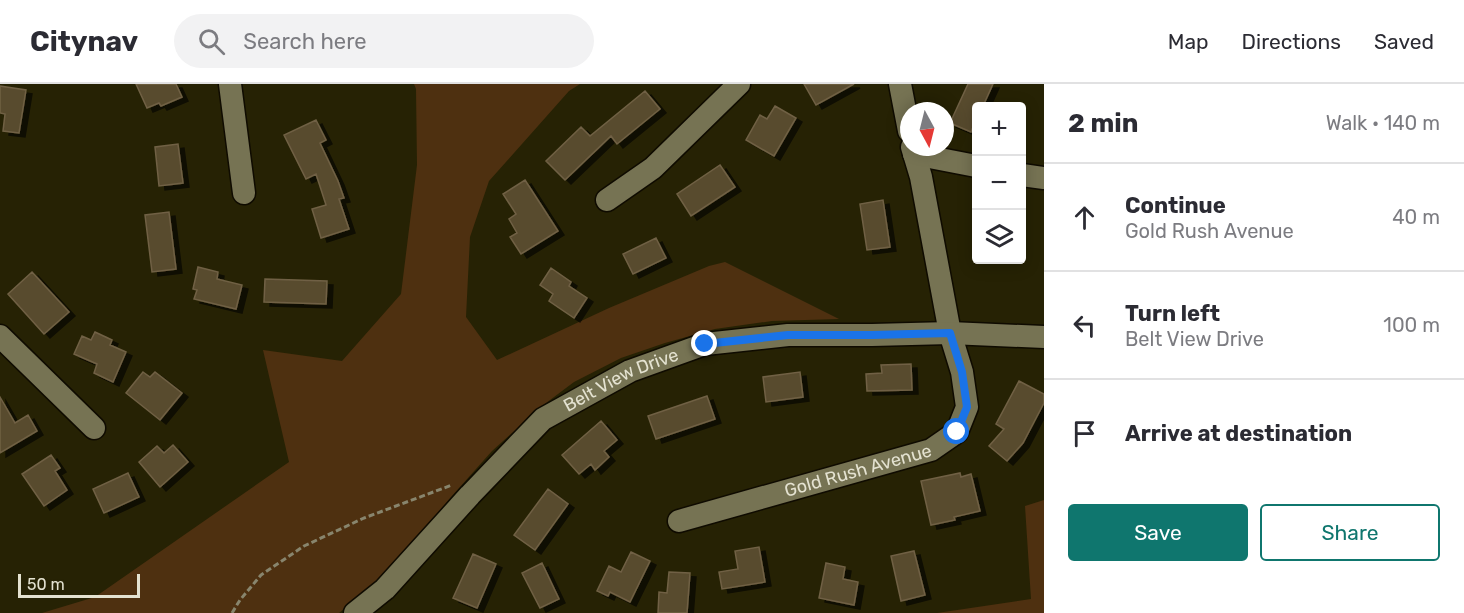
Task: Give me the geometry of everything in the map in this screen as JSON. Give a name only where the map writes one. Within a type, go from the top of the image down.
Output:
[{"type":"street","points":[[230,84],[244,193]]},
{"type":"street","points":[[607,200],[653,168],[739,84]]},
{"type":"street","points":[[900,84],[903,102]]},
{"type":"street","name":"Gold Rush Avenue","points":[[679,521],[931,450],[957,432],[967,407],[962,372],[950,333],[921,177],[915,156]]},
{"type":"street","points":[[934,156],[972,165]]},
{"type":"street","points":[[1026,176],[1044,178]]},
{"type":"street","name":"Belt View Drive","points":[[355,613],[385,589],[478,486],[543,419],[630,371],[705,344],[788,335],[950,333],[1044,337]]},
{"type":"street","points":[[0,336],[94,428]]},
{"type":"path","points":[[232,613],[261,575],[304,546],[364,518],[451,485],[478,486]]},
{"type":"shaded area","points":[[414,84],[580,84],[569,91],[489,181],[470,237],[466,317],[497,360],[609,308],[709,266],[725,262],[839,319],[772,321],[715,329],[621,358],[574,382],[542,406],[492,451],[414,542],[374,583],[339,613],[42,613],[95,597],[289,462],[263,350],[342,361],[401,294],[417,165],[416,89]]},
{"type":"shaded area","points":[[1044,500],[1044,613],[937,613],[1031,599],[1025,506]]},
{"type":"building","points":[[136,84],[176,84],[182,97],[161,106],[159,103],[147,108]]},
{"type":"building","points":[[804,84],[854,84],[816,105]]},
{"type":"building","points":[[968,84],[993,84],[985,102],[972,102],[971,132],[954,125],[954,114]]},
{"type":"building","points":[[0,86],[26,90],[19,133],[3,131],[5,114],[0,113]]},
{"type":"building","points":[[645,91],[660,109],[617,144],[611,136],[565,180],[546,161],[581,127],[590,136]]},
{"type":"building","points":[[775,106],[796,118],[774,156],[746,140],[760,115],[767,119]]},
{"type":"building","points":[[316,120],[326,140],[320,143],[344,198],[339,199],[349,229],[321,238],[312,209],[326,205],[316,174],[306,179],[284,135]]},
{"type":"building","points":[[178,144],[183,183],[159,186],[155,147]]},
{"type":"building","points":[[720,165],[735,187],[691,216],[677,194]]},
{"type":"building","points":[[525,180],[558,231],[521,254],[510,237],[517,233],[509,219],[516,214],[503,194]]},
{"type":"building","points":[[883,200],[890,247],[867,250],[860,204]]},
{"type":"building","points":[[169,212],[176,269],[152,272],[145,215]]},
{"type":"building","points":[[656,238],[666,258],[633,274],[623,254]]},
{"type":"building","points":[[198,267],[218,272],[217,279],[242,285],[236,309],[194,299],[197,290],[193,289]]},
{"type":"building","points":[[551,268],[571,282],[569,286],[587,298],[574,318],[549,301],[553,294],[540,285]]},
{"type":"building","points":[[32,272],[69,312],[44,334],[8,294]]},
{"type":"building","points":[[265,279],[327,281],[326,304],[264,302]]},
{"type":"building","points":[[95,332],[112,340],[110,345],[126,352],[113,382],[94,373],[97,364],[74,354],[82,336],[91,340]]},
{"type":"building","points":[[911,364],[912,390],[867,391],[866,374],[882,373],[881,365]]},
{"type":"building","points":[[143,372],[150,377],[155,372],[182,393],[160,420],[126,393]]},
{"type":"building","points":[[800,372],[803,397],[766,402],[763,377]]},
{"type":"building","points":[[1019,381],[1044,394],[1044,403],[1023,443],[1007,461],[989,446],[1004,429],[996,424]]},
{"type":"building","points":[[707,396],[715,419],[656,439],[648,416]]},
{"type":"building","points":[[0,397],[15,423],[28,415],[37,431],[0,453]]},
{"type":"building","points":[[601,421],[617,440],[604,451],[609,457],[595,470],[591,464],[579,474],[562,455]]},
{"type":"building","points":[[173,445],[188,462],[160,487],[139,462],[157,446],[164,453]]},
{"type":"building","points":[[51,455],[60,468],[55,471],[67,490],[44,506],[22,474]]},
{"type":"building","points":[[128,473],[139,497],[104,513],[93,489]]},
{"type":"building","points":[[960,473],[961,477],[971,474],[980,511],[931,525],[921,481]]},
{"type":"building","points":[[548,489],[568,504],[535,550],[514,535]]},
{"type":"building","points":[[759,547],[765,582],[722,589],[719,572],[738,569],[735,551]]},
{"type":"building","points":[[914,551],[925,595],[901,601],[891,556]]},
{"type":"building","points":[[631,552],[650,561],[630,602],[610,592],[608,596],[597,591],[609,566],[621,572]]},
{"type":"building","points":[[473,554],[496,564],[477,608],[453,598]]},
{"type":"building","points":[[542,563],[559,599],[540,608],[522,573]]},
{"type":"building","points":[[826,563],[845,567],[843,579],[858,582],[854,605],[819,598]]},
{"type":"building","points":[[669,572],[690,573],[687,613],[658,613],[659,592],[667,593]]},
{"type":"route","points":[[705,344],[788,335],[950,333],[962,372],[967,407],[957,432]]}]
